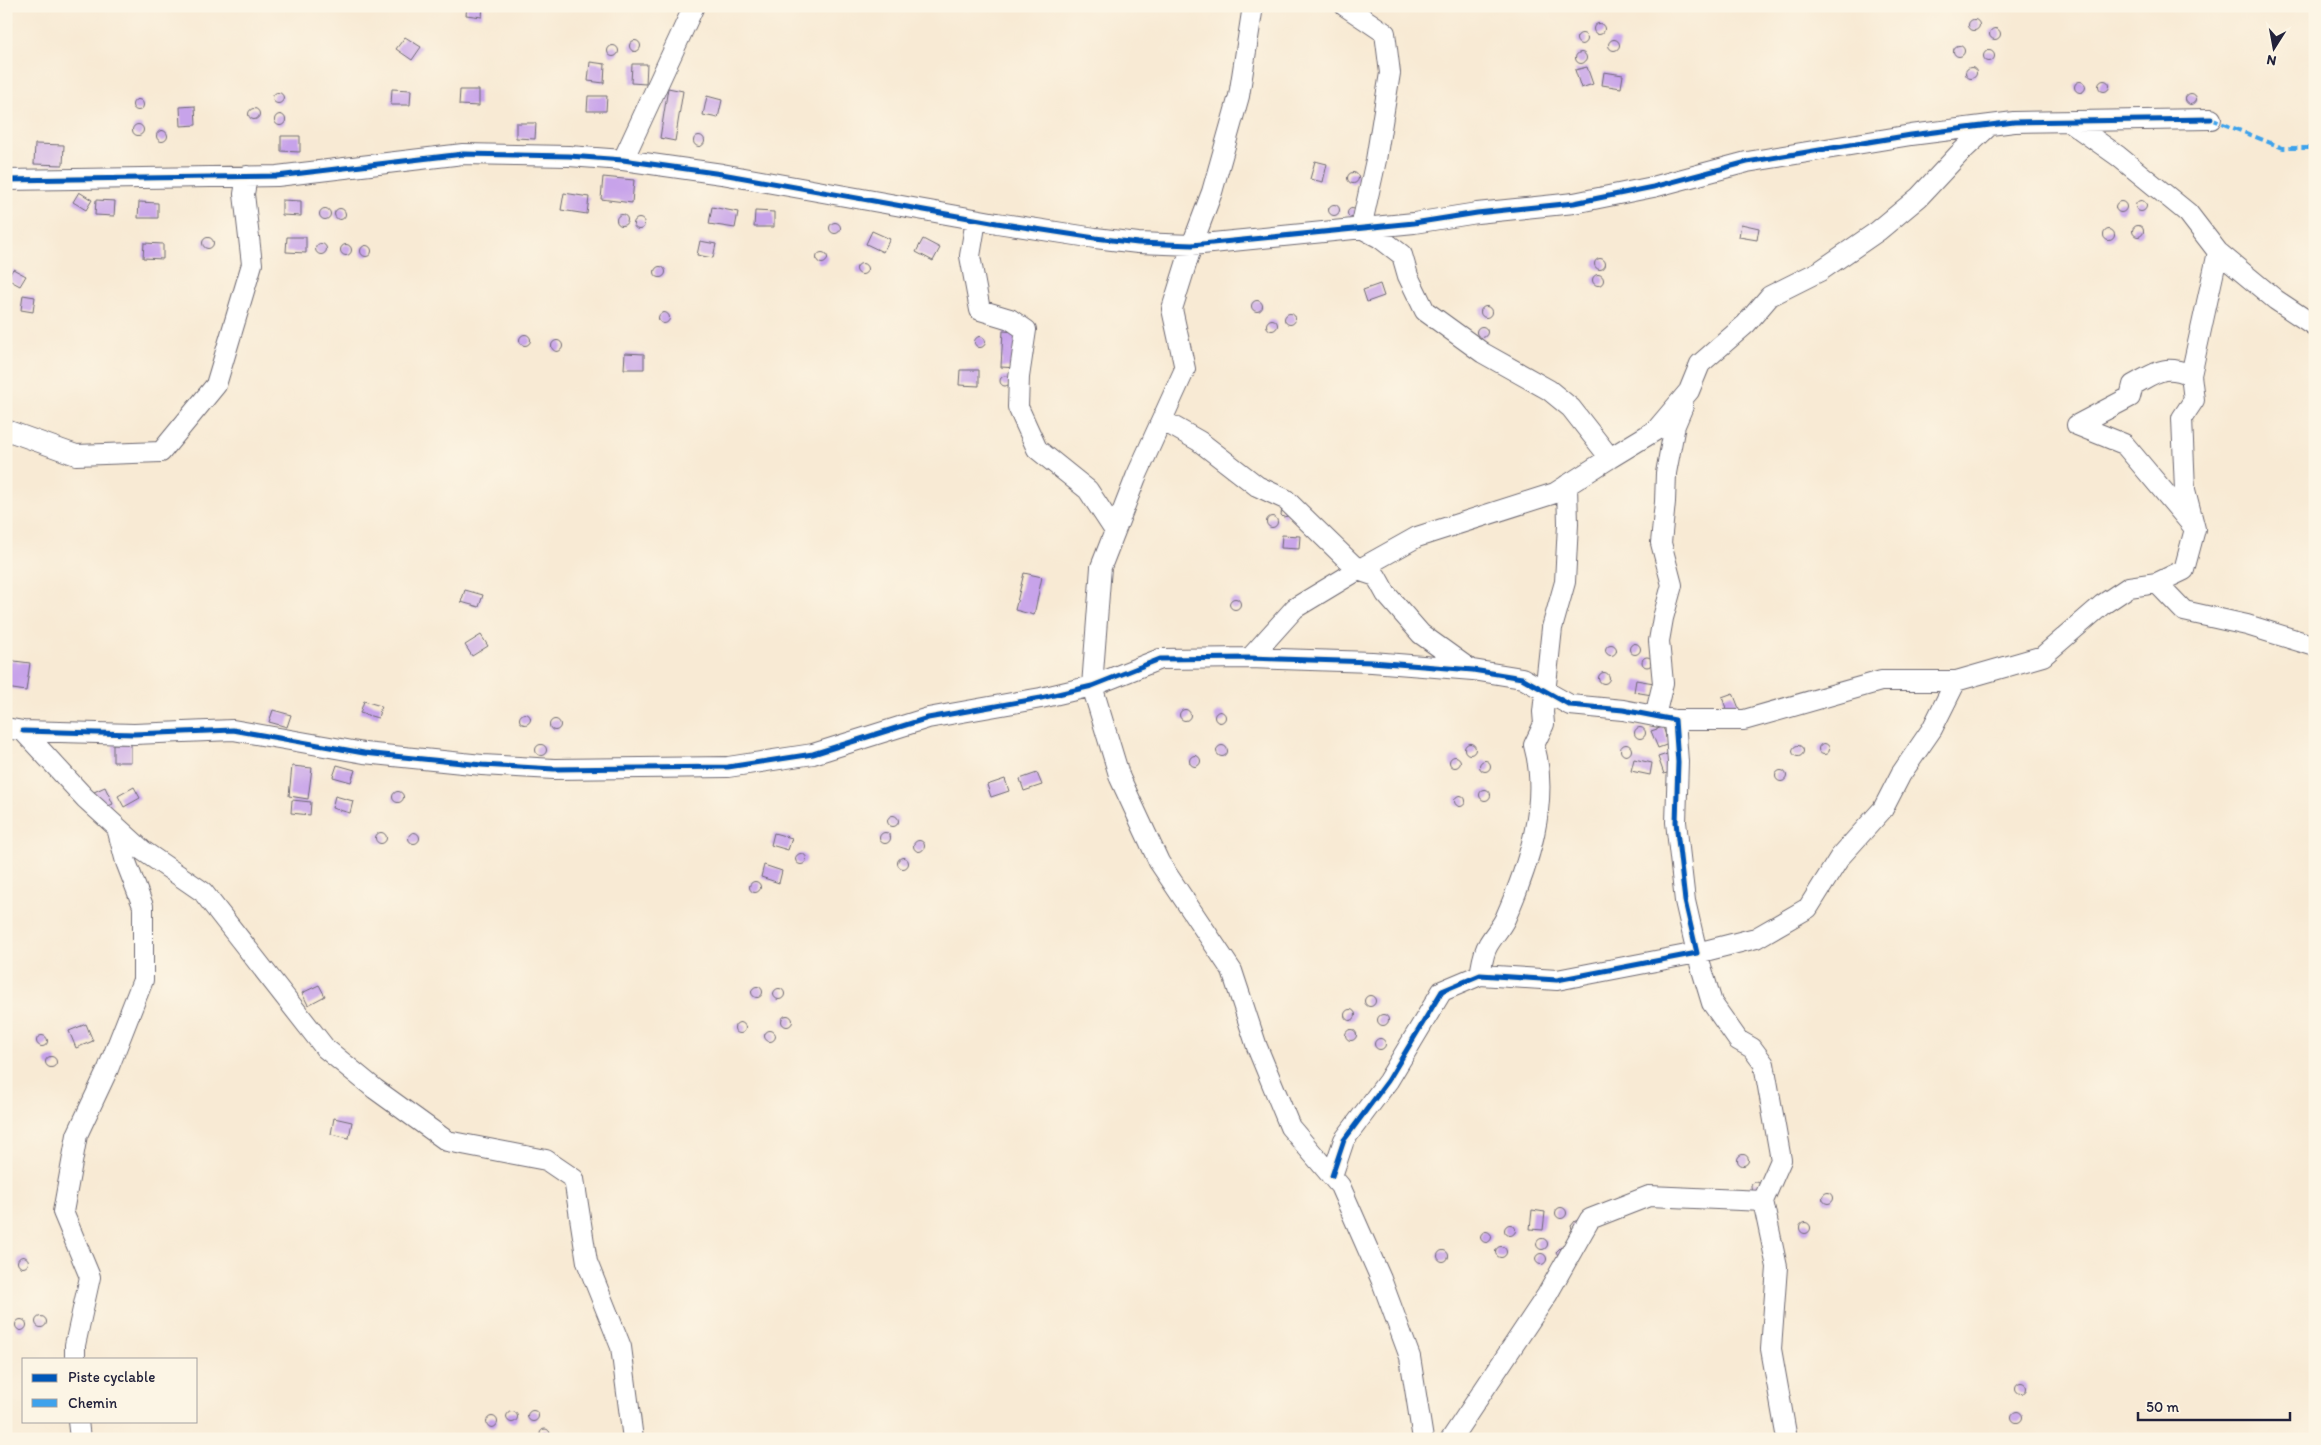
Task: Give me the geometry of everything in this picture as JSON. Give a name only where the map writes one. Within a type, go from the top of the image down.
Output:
[{"type":"street","points":[[623,160],[694,6]]},
{"type":"street","points":[[1253,6],[1240,96],[1212,192],[1192,245],[1172,309],[1186,369],[1162,420],[1101,567],[1092,686],[1120,778],[1159,862],[1232,971],[1258,1047],[1290,1127],[1340,1186],[1370,1254],[1410,1357],[1423,1439]]},
{"type":"street","points":[[1345,6],[1385,33],[1390,73],[1376,160],[1361,228]]},
{"type":"street","points":[[6,180],[303,174],[355,166],[464,154],[515,154],[623,160],[722,174],[976,220],[1112,240],[1192,245],[1361,228],[1574,203],[1653,187],[1747,162],[1911,135],[2014,122],[2211,119]]},
{"type":"street","points":[[2070,122],[2118,156],[2188,213],[2218,252],[2276,300],[2315,326]]},
{"type":"street","points":[[1655,716],[1663,683],[1659,641],[1672,585],[1661,543],[1665,509],[1666,473],[1675,425],[1700,364],[1746,324],[1770,296],[1820,271],[1878,231],[1920,197],[1959,154],[1990,125]]},
{"type":"street","points":[[6,430],[76,455],[161,452],[216,385],[252,264],[244,194],[248,176]]},
{"type":"street","points":[[976,220],[970,256],[980,310],[1010,319],[1026,330],[1019,377],[1018,408],[1037,449],[1088,490],[1115,531]]},
{"type":"street","points":[[1361,228],[1380,238],[1402,255],[1408,276],[1425,310],[1483,353],[1549,390],[1571,408],[1610,458]]},
{"type":"street","points":[[15,730],[134,734],[232,730],[364,753],[482,765],[554,769],[728,767],[813,754],[928,718],[1041,698],[1092,686],[1160,659],[1250,658],[1372,662],[1472,670],[1522,678],[1570,705],[1623,710],[1675,720],[1744,720],[1881,681],[1956,681],[2043,656],[2102,606],[2128,587],[2156,583],[2184,570],[2194,529],[2185,490],[2182,418],[2194,400],[2192,375],[2218,252]]},
{"type":"street","points":[[2192,375],[2176,369],[2163,369],[2133,385],[2130,397],[2077,425],[2124,444],[2194,529]]},
{"type":"street","points":[[1250,658],[1295,608],[1358,570],[1417,538],[1554,493],[1656,430],[1689,391]]},
{"type":"street","points":[[1162,420],[1199,441],[1257,486],[1285,499],[1358,570],[1376,576],[1386,594],[1421,634],[1472,670]]},
{"type":"street","points":[[1480,975],[1487,947],[1503,922],[1521,880],[1535,824],[1541,784],[1539,763],[1534,745],[1544,724],[1552,628],[1565,582],[1568,524],[1567,485]]},
{"type":"street","points":[[2156,583],[2184,611],[2247,625],[2315,646]]},
{"type":"street","points":[[1332,1176],[1344,1140],[1388,1082],[1442,991],[1480,975],[1557,980],[1697,953],[1756,938],[1808,908],[1840,857],[1883,809],[1901,774],[1932,729],[1956,681]]},
{"type":"street","points":[[1675,720],[1678,762],[1676,822],[1685,901],[1697,953],[1712,1003],[1738,1040],[1752,1048],[1764,1064],[1781,1160],[1763,1201],[1777,1268],[1771,1349],[1787,1439]]},
{"type":"street","points":[[15,730],[142,850],[203,892],[325,1048],[375,1089],[447,1141],[546,1160],[574,1179],[587,1262],[621,1348],[633,1439]]},
{"type":"street","points":[[75,1358],[74,1345],[90,1278],[63,1212],[77,1135],[108,1069],[143,980],[142,906],[126,862],[117,828]]},
{"type":"street","points":[[1452,1439],[1547,1295],[1590,1220],[1649,1196],[1763,1201]]},
{"type":"street","points":[[78,1422],[80,1439]]},
{"type":"building","points":[[467,6],[483,6],[482,17],[466,15]]},
{"type":"building","points":[[1972,20],[1976,20],[1979,25],[1978,29],[1972,30],[1969,27],[1969,23]]},
{"type":"building","points":[[1597,24],[1601,24],[1604,29],[1603,33],[1597,34],[1594,31],[1594,27]]},
{"type":"building","points":[[1993,29],[1997,29],[2000,34],[1999,38],[1993,39],[1990,36],[1990,32]]},
{"type":"building","points":[[1580,34],[1584,34],[1587,39],[1586,43],[1580,44],[1577,41],[1577,37]]},
{"type":"building","points":[[405,37],[421,47],[412,60],[396,49]]},
{"type":"building","points":[[1612,40],[1616,40],[1619,45],[1618,49],[1612,50],[1609,47],[1609,43]]},
{"type":"building","points":[[633,41],[637,41],[640,46],[639,50],[633,51],[630,48],[630,44]]},
{"type":"building","points":[[611,46],[615,46],[618,51],[617,55],[611,56],[608,53],[608,49]]},
{"type":"building","points":[[1957,46],[1961,46],[1964,51],[1963,55],[1957,56],[1954,53],[1954,49]]},
{"type":"building","points":[[1987,51],[1991,51],[1994,56],[1993,60],[1987,61],[1984,58],[1984,54]]},
{"type":"building","points":[[1579,53],[1583,53],[1586,58],[1585,62],[1579,63],[1576,60],[1576,56]]},
{"type":"building","points":[[590,62],[605,64],[604,83],[588,81]]},
{"type":"building","points":[[632,64],[647,64],[646,84],[631,83]]},
{"type":"building","points":[[1587,67],[1593,84],[1581,88],[1575,70]]},
{"type":"building","points":[[1969,68],[1973,68],[1976,73],[1975,77],[1969,78],[1966,75],[1966,71]]},
{"type":"building","points":[[1604,72],[1623,75],[1621,88],[1602,85]]},
{"type":"building","points":[[2102,81],[2106,81],[2109,86],[2108,90],[2102,91],[2099,88],[2099,84]]},
{"type":"building","points":[[2078,82],[2082,82],[2085,87],[2084,91],[2078,92],[2075,89],[2075,85]]},
{"type":"building","points":[[668,88],[683,91],[675,141],[660,138]]},
{"type":"building","points":[[392,89],[411,90],[410,105],[391,105]]},
{"type":"building","points":[[460,90],[479,90],[479,106],[459,105]]},
{"type":"building","points":[[276,93],[280,93],[283,98],[282,102],[276,103],[273,100],[273,96]]},
{"type":"building","points":[[2189,94],[2193,94],[2196,99],[2195,103],[2189,104],[2186,101],[2186,97]]},
{"type":"building","points":[[588,96],[607,96],[606,111],[587,111]]},
{"type":"building","points":[[707,96],[722,100],[718,118],[703,115]]},
{"type":"building","points":[[136,100],[140,100],[143,105],[142,109],[136,110],[133,107],[133,103]]},
{"type":"building","points":[[195,106],[196,125],[181,126],[180,107]]},
{"type":"building","points":[[252,109],[256,109],[259,114],[258,118],[252,119],[249,116],[249,112]]},
{"type":"building","points":[[278,115],[282,115],[285,120],[284,124],[278,125],[275,122],[275,118]]},
{"type":"building","points":[[516,123],[536,123],[535,139],[516,138]]},
{"type":"building","points":[[136,125],[140,125],[143,130],[142,134],[136,135],[133,132],[133,128]]},
{"type":"building","points":[[160,131],[164,131],[167,136],[166,140],[160,141],[157,138],[157,134]]},
{"type":"building","points":[[281,136],[300,136],[300,152],[281,151]]},
{"type":"building","points":[[697,136],[701,136],[704,141],[703,145],[697,146],[694,143],[694,139]]},
{"type":"building","points":[[35,144],[64,145],[63,165],[34,164]]},
{"type":"building","points":[[1315,161],[1327,164],[1323,182],[1310,179]]},
{"type":"building","points":[[1351,173],[1355,173],[1358,178],[1357,182],[1351,183],[1348,180],[1348,176]]},
{"type":"building","points":[[603,177],[634,180],[632,203],[601,199]]},
{"type":"building","points":[[79,192],[92,200],[86,210],[73,202]]},
{"type":"building","points":[[564,193],[589,197],[587,214],[561,210]]},
{"type":"building","points":[[96,200],[115,201],[114,216],[95,215]]},
{"type":"building","points":[[282,200],[301,201],[301,216],[282,215]]},
{"type":"building","points":[[2139,201],[2143,201],[2146,206],[2145,210],[2139,211],[2136,208],[2136,204]]},
{"type":"building","points":[[139,202],[158,203],[158,218],[138,218]]},
{"type":"building","points":[[2119,202],[2123,202],[2126,207],[2125,211],[2119,212],[2116,209],[2116,205]]},
{"type":"building","points":[[1332,205],[1336,205],[1339,210],[1338,214],[1332,215],[1329,212],[1329,208]]},
{"type":"building","points":[[712,207],[738,212],[735,228],[709,224]]},
{"type":"building","points":[[323,209],[327,209],[330,214],[329,218],[323,219],[320,216],[320,212]]},
{"type":"building","points":[[338,209],[342,209],[345,214],[344,218],[338,219],[335,216],[335,212]]},
{"type":"building","points":[[1352,209],[1356,213],[1352,217],[1348,213]]},
{"type":"building","points":[[755,211],[774,212],[774,227],[754,227]]},
{"type":"building","points":[[620,215],[624,215],[627,220],[626,224],[620,225],[617,222],[617,218]]},
{"type":"building","points":[[637,219],[641,219],[644,224],[643,228],[637,229],[634,226],[634,222]]},
{"type":"building","points":[[833,223],[837,223],[840,228],[839,232],[833,233],[830,230],[830,226]]},
{"type":"building","points":[[1741,224],[1759,228],[1757,240],[1739,237]]},
{"type":"building","points":[[2136,226],[2140,226],[2143,231],[2142,235],[2136,236],[2133,233],[2133,229]]},
{"type":"building","points":[[2107,230],[2111,230],[2114,235],[2113,239],[2107,240],[2104,237],[2104,233]]},
{"type":"building","points":[[872,231],[890,239],[883,252],[866,244]]},
{"type":"building","points":[[287,237],[306,237],[306,253],[286,252]]},
{"type":"building","points":[[206,238],[210,238],[213,243],[212,247],[206,248],[203,245],[203,241]]},
{"type":"building","points":[[923,239],[940,248],[933,261],[916,252]]},
{"type":"building","points":[[700,241],[716,244],[713,258],[697,255]]},
{"type":"building","points":[[144,243],[163,244],[163,259],[143,258]]},
{"type":"building","points":[[319,244],[323,244],[326,249],[325,253],[319,254],[316,251],[316,247]]},
{"type":"building","points":[[344,245],[348,245],[351,250],[350,254],[344,255],[341,252],[341,248]]},
{"type":"building","points":[[364,246],[368,246],[371,251],[370,255],[364,256],[361,253],[361,249]]},
{"type":"building","points":[[820,253],[824,253],[827,258],[826,262],[820,263],[817,260],[817,256]]},
{"type":"building","points":[[1598,259],[1602,259],[1605,264],[1604,268],[1598,269],[1595,266],[1595,262]]},
{"type":"building","points":[[860,264],[864,264],[867,269],[866,273],[860,274],[857,271],[857,267]]},
{"type":"building","points":[[658,267],[662,267],[665,272],[664,276],[658,277],[655,274],[655,270]]},
{"type":"building","points":[[13,269],[26,276],[20,286],[7,279]]},
{"type":"building","points":[[1596,275],[1600,275],[1603,280],[1602,284],[1596,285],[1593,282],[1593,278]]},
{"type":"building","points":[[1380,284],[1384,296],[1367,302],[1363,290]]},
{"type":"building","points":[[23,295],[35,297],[33,312],[21,310]]},
{"type":"building","points":[[1255,301],[1259,301],[1262,306],[1261,310],[1255,311],[1252,308],[1252,304]]},
{"type":"building","points":[[1484,307],[1488,307],[1491,312],[1490,316],[1484,317],[1481,314],[1481,310]]},
{"type":"building","points":[[662,313],[666,313],[669,318],[668,322],[662,323],[659,320],[659,316]]},
{"type":"building","points":[[1288,314],[1292,314],[1295,319],[1294,323],[1288,324],[1285,321],[1285,317]]},
{"type":"building","points":[[1270,320],[1274,320],[1277,325],[1276,329],[1270,330],[1267,327],[1267,323]]},
{"type":"building","points":[[1480,327],[1484,327],[1487,332],[1486,336],[1480,337],[1477,334],[1477,330]]},
{"type":"building","points":[[1003,331],[1018,332],[1017,368],[1001,367]]},
{"type":"building","points":[[523,335],[527,335],[530,340],[529,344],[523,345],[520,342],[520,338]]},
{"type":"building","points":[[978,337],[982,337],[985,342],[984,346],[978,347],[975,344],[975,340]]},
{"type":"building","points":[[555,341],[559,341],[562,346],[561,350],[555,351],[552,348],[552,344]]},
{"type":"building","points":[[625,353],[644,354],[644,369],[624,369]]},
{"type":"building","points":[[960,370],[979,370],[979,386],[959,385]]},
{"type":"building","points":[[1003,376],[1007,376],[1010,381],[1009,385],[1003,386],[1000,383],[1000,379]]},
{"type":"building","points":[[1282,507],[1288,516],[1283,517],[1281,515]]},
{"type":"building","points":[[1270,517],[1274,517],[1277,522],[1276,526],[1270,527],[1267,524],[1267,520]]},
{"type":"building","points":[[1282,535],[1300,536],[1299,549],[1281,548]]},
{"type":"building","points":[[1024,573],[1042,577],[1034,615],[1015,610]]},
{"type":"building","points":[[465,590],[483,595],[479,607],[461,602]]},
{"type":"building","points":[[1233,599],[1237,599],[1240,604],[1239,608],[1233,609],[1230,606],[1230,602]]},
{"type":"building","points":[[481,635],[488,646],[472,656],[465,645]]},
{"type":"building","points":[[1633,644],[1637,644],[1640,649],[1639,653],[1633,654],[1630,651],[1630,647]]},
{"type":"building","points":[[1609,645],[1613,645],[1616,650],[1615,654],[1609,655],[1606,652],[1606,648]]},
{"type":"building","points":[[1645,657],[1649,657],[1652,662],[1651,666],[1645,667],[1642,664],[1642,660]]},
{"type":"building","points":[[7,660],[30,663],[26,691],[6,688]]},
{"type":"building","points":[[1602,673],[1606,673],[1609,678],[1608,682],[1602,683],[1599,680],[1599,676]]},
{"type":"building","points":[[1636,680],[1654,683],[1652,695],[1634,692]]},
{"type":"building","points":[[1733,693],[1740,711],[1728,714],[1722,697]]},
{"type":"building","points":[[364,701],[381,706],[378,718],[360,713]]},
{"type":"building","points":[[273,710],[291,715],[287,727],[269,722]]},
{"type":"building","points":[[1183,710],[1187,710],[1190,715],[1189,719],[1183,720],[1180,717],[1180,713]]},
{"type":"building","points":[[1218,712],[1222,712],[1225,717],[1224,721],[1218,722],[1215,719],[1215,715]]},
{"type":"building","points":[[523,714],[527,714],[530,719],[529,723],[523,724],[520,721],[520,717]]},
{"type":"building","points":[[553,720],[557,720],[560,725],[559,729],[553,730],[550,727],[550,723]]},
{"type":"building","points":[[1663,727],[1669,744],[1658,748],[1651,731]]},
{"type":"building","points":[[1638,728],[1642,728],[1645,733],[1644,737],[1638,738],[1635,735],[1635,731]]},
{"type":"building","points":[[113,744],[131,744],[131,762],[113,762]]},
{"type":"building","points":[[1468,744],[1472,744],[1475,749],[1474,753],[1468,754],[1465,751],[1465,747]]},
{"type":"building","points":[[1822,744],[1826,744],[1829,749],[1828,753],[1822,754],[1819,751],[1819,747]]},
{"type":"building","points":[[539,745],[543,745],[546,750],[545,754],[539,755],[536,752],[536,748]]},
{"type":"building","points":[[1624,745],[1628,745],[1631,750],[1630,754],[1624,755],[1621,752],[1621,748]]},
{"type":"building","points":[[1220,746],[1224,746],[1227,751],[1226,755],[1220,756],[1217,753],[1217,749]]},
{"type":"building","points":[[1796,746],[1800,746],[1803,751],[1802,755],[1796,756],[1793,753],[1793,749]]},
{"type":"building","points":[[1670,753],[1676,770],[1664,774],[1658,757]]},
{"type":"building","points":[[1193,756],[1197,756],[1200,761],[1199,765],[1193,766],[1190,763],[1190,759]]},
{"type":"building","points":[[1453,757],[1457,757],[1460,762],[1459,766],[1453,767],[1450,764],[1450,760]]},
{"type":"building","points":[[1634,759],[1652,763],[1650,775],[1631,771]]},
{"type":"building","points":[[1483,761],[1487,761],[1490,766],[1489,770],[1483,771],[1480,768],[1480,764]]},
{"type":"building","points":[[337,765],[355,770],[351,782],[333,777]]},
{"type":"building","points":[[292,766],[312,768],[308,799],[289,796]]},
{"type":"building","points":[[1779,771],[1783,771],[1786,776],[1785,780],[1779,781],[1776,778],[1776,774]]},
{"type":"building","points":[[1037,773],[1042,785],[1024,791],[1020,779]]},
{"type":"building","points":[[1005,779],[1009,791],[991,797],[987,785]]},
{"type":"building","points":[[105,787],[113,804],[101,809],[94,792]]},
{"type":"building","points":[[134,787],[140,798],[124,807],[118,796]]},
{"type":"building","points":[[1483,790],[1487,790],[1490,795],[1489,799],[1483,800],[1480,797],[1480,793]]},
{"type":"building","points":[[396,792],[400,792],[403,797],[402,801],[396,802],[393,799],[393,795]]},
{"type":"building","points":[[335,796],[353,801],[350,813],[332,808]]},
{"type":"building","points":[[1458,796],[1462,796],[1465,801],[1464,805],[1458,806],[1455,803],[1455,799]]},
{"type":"building","points":[[292,800],[311,802],[310,815],[291,813]]},
{"type":"building","points":[[891,816],[895,816],[898,821],[897,825],[891,826],[888,823],[888,819]]},
{"type":"building","points":[[379,833],[383,833],[386,838],[385,842],[379,843],[376,840],[376,836]]},
{"type":"building","points":[[412,833],[416,833],[419,838],[418,842],[412,843],[409,840],[409,836]]},
{"type":"building","points":[[774,833],[792,838],[788,850],[771,845]]},
{"type":"building","points":[[883,833],[887,833],[890,838],[889,842],[883,843],[880,840],[880,836]]},
{"type":"building","points":[[917,841],[921,841],[924,846],[923,850],[917,851],[914,848],[914,844]]},
{"type":"building","points":[[799,854],[803,854],[806,859],[805,863],[799,864],[796,861],[796,857]]},
{"type":"building","points":[[901,858],[905,858],[908,863],[907,867],[901,868],[898,865],[898,861]]},
{"type":"building","points":[[764,865],[782,871],[779,883],[761,877]]},
{"type":"building","points":[[753,882],[757,882],[760,887],[759,891],[753,892],[750,889],[750,885]]},
{"type":"building","points":[[319,985],[325,996],[308,1005],[302,993]]},
{"type":"building","points":[[755,987],[759,987],[762,992],[761,996],[755,997],[752,994],[752,990]]},
{"type":"building","points":[[777,989],[781,989],[784,994],[783,998],[777,999],[774,996],[774,992]]},
{"type":"building","points":[[1368,996],[1372,996],[1375,1001],[1374,1005],[1368,1006],[1365,1003],[1365,999]]},
{"type":"building","points":[[1348,1010],[1352,1010],[1355,1015],[1354,1019],[1348,1020],[1345,1017],[1345,1013]]},
{"type":"building","points":[[1381,1015],[1385,1015],[1388,1020],[1387,1024],[1381,1025],[1378,1022],[1378,1018]]},
{"type":"building","points":[[785,1016],[789,1016],[792,1021],[791,1025],[785,1026],[782,1023],[782,1019]]},
{"type":"building","points":[[738,1023],[742,1023],[745,1028],[744,1032],[738,1033],[735,1030],[735,1026]]},
{"type":"building","points":[[86,1024],[93,1041],[76,1048],[69,1031]]},
{"type":"building","points":[[1349,1030],[1353,1030],[1356,1035],[1355,1039],[1349,1040],[1346,1037],[1346,1033]]},
{"type":"building","points":[[768,1031],[772,1031],[775,1036],[774,1040],[768,1041],[765,1038],[765,1034]]},
{"type":"building","points":[[40,1036],[44,1036],[47,1041],[46,1045],[40,1046],[37,1043],[37,1039]]},
{"type":"building","points":[[1378,1039],[1382,1039],[1385,1044],[1384,1048],[1378,1049],[1375,1046],[1375,1042]]},
{"type":"building","points":[[49,1057],[53,1057],[56,1062],[55,1066],[49,1067],[46,1064],[46,1060]]},
{"type":"building","points":[[334,1118],[352,1122],[349,1138],[331,1134]]},
{"type":"building","points":[[1741,1155],[1745,1155],[1748,1160],[1747,1164],[1741,1165],[1738,1162],[1738,1158]]},
{"type":"building","points":[[1756,1182],[1761,1187],[1756,1192],[1751,1187]]},
{"type":"building","points":[[1826,1193],[1830,1193],[1833,1198],[1832,1202],[1826,1203],[1823,1200],[1823,1196]]},
{"type":"building","points":[[1559,1208],[1563,1208],[1566,1213],[1565,1217],[1559,1218],[1556,1215],[1556,1211]]},
{"type":"building","points":[[1532,1210],[1545,1212],[1543,1230],[1530,1229]]},
{"type":"building","points":[[1575,1221],[1578,1221],[1573,1231],[1571,1226]]},
{"type":"building","points":[[1803,1223],[1807,1223],[1810,1228],[1809,1232],[1803,1233],[1800,1230],[1800,1226]]},
{"type":"building","points":[[1508,1225],[1512,1225],[1515,1230],[1514,1234],[1508,1235],[1505,1232],[1505,1228]]},
{"type":"building","points":[[1484,1232],[1488,1232],[1491,1237],[1490,1241],[1484,1242],[1481,1239],[1481,1235]]},
{"type":"building","points":[[1540,1239],[1544,1239],[1547,1244],[1546,1248],[1540,1249],[1537,1246],[1537,1242]]},
{"type":"building","points":[[1499,1247],[1503,1247],[1506,1252],[1505,1256],[1499,1257],[1496,1254],[1496,1250]]},
{"type":"building","points":[[1561,1247],[1563,1248],[1559,1257],[1556,1252]]},
{"type":"building","points":[[1441,1251],[1445,1251],[1448,1256],[1447,1260],[1441,1261],[1438,1258],[1438,1254]]},
{"type":"building","points":[[1539,1254],[1543,1254],[1546,1259],[1545,1263],[1539,1264],[1536,1261],[1536,1257]]},
{"type":"building","points":[[21,1257],[25,1257],[28,1262],[27,1266],[21,1267],[18,1264],[18,1260]]},
{"type":"building","points":[[39,1317],[43,1317],[46,1322],[45,1326],[39,1327],[36,1324],[36,1320]]},
{"type":"building","points":[[19,1320],[23,1320],[26,1325],[25,1329],[19,1330],[16,1327],[16,1323]]},
{"type":"building","points":[[2019,1383],[2023,1383],[2026,1388],[2025,1392],[2019,1393],[2016,1390],[2016,1386]]},
{"type":"building","points":[[531,1411],[535,1411],[538,1416],[537,1420],[531,1421],[528,1418],[528,1414]]},
{"type":"building","points":[[510,1412],[514,1412],[517,1417],[516,1421],[510,1422],[507,1419],[507,1415]]},
{"type":"building","points":[[2015,1412],[2019,1412],[2022,1417],[2021,1421],[2015,1422],[2012,1419],[2012,1415]]},
{"type":"building","points":[[490,1417],[494,1417],[497,1422],[496,1426],[490,1427],[487,1424],[487,1420]]},
{"type":"building","points":[[543,1429],[547,1429],[550,1434],[549,1438],[543,1439],[540,1436],[540,1432]]},
{"type":"marked path","points":[[2211,119],[2283,148],[2315,148]]},
{"type":"cycle path","points":[[6,180],[277,176],[463,154],[569,156],[623,160],[722,174],[997,223],[1095,238],[1138,243],[1192,245],[1414,223],[1477,213],[1574,203],[1653,187],[1747,162],[1911,135],[2014,122],[2211,119]]},
{"type":"cycle path","points":[[23,731],[134,734],[233,730],[364,753],[482,765],[554,769],[728,767],[813,754],[928,718],[1041,698],[1092,686],[1160,659],[1250,658],[1372,662],[1473,670],[1522,678],[1570,705],[1623,710],[1675,720],[1678,762],[1676,822],[1685,901],[1697,953],[1557,980],[1480,975],[1442,991],[1388,1081],[1344,1140],[1332,1176]]}]
